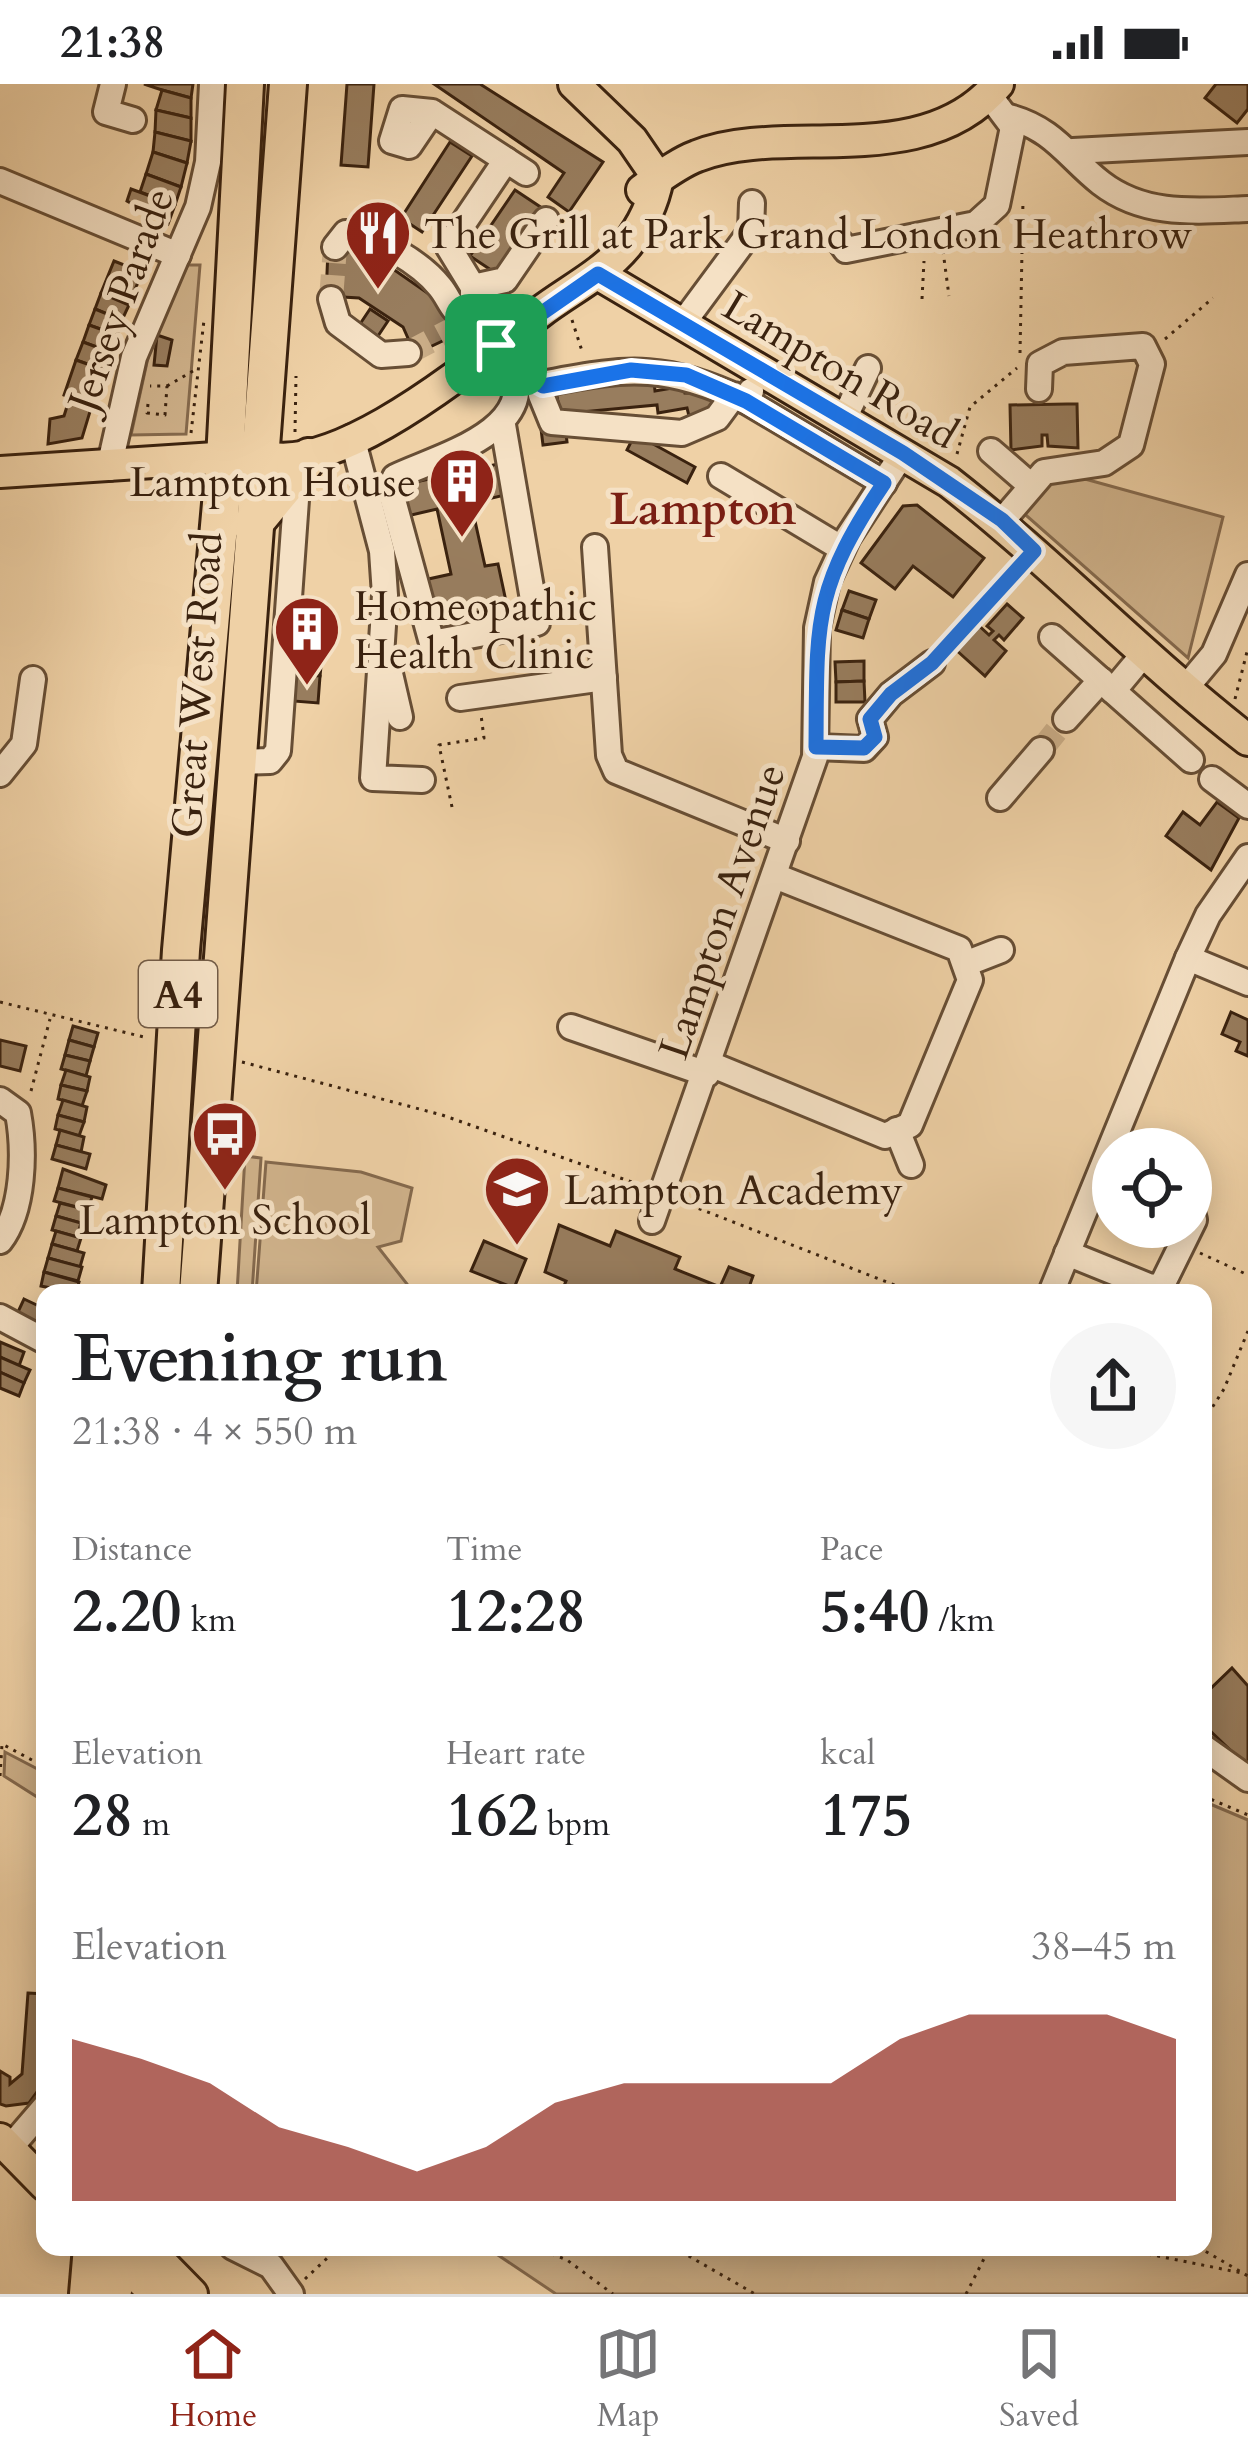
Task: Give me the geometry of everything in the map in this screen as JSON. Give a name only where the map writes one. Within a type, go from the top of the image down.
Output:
[{"type":"highway","name":"Great West Road","points":[[199,1284],[249,762],[245,612],[252,526],[241,457],[230,160],[245,84]]},
{"type":"highway","points":[[230,160],[263,84]]},
{"type":"highway","name":"Great West Road","points":[[162,1284],[181,950],[288,84]]},
{"type":"highway","points":[[252,526],[318,448]]},
{"type":"highway","points":[[88,2294],[128,2266]]},
{"type":"main road","points":[[0,472],[241,457],[272,460],[318,448],[418,404],[505,357],[557,299],[598,274],[653,204],[658,178],[632,140],[574,84]]},
{"type":"main road","points":[[658,178],[698,155],[734,148],[859,144],[922,129],[999,99]]},
{"type":"main road","name":"Lampton Road","points":[[598,274],[903,453],[1002,520],[1144,655],[1238,733]]},
{"type":"main road","points":[[5,2143],[36,2152]]},
{"type":"main road","points":[[5,2143],[36,2176]]},
{"type":"main road","points":[[128,2266],[193,2294]]},
{"type":"street","points":[[113,84],[106,112],[134,120]]},
{"type":"street","name":"Jersey Parade","points":[[109,468],[178,255],[198,207],[230,160],[212,84]]},
{"type":"street","points":[[999,99],[1073,151],[1101,183],[1144,205],[1176,212],[1248,209]]},
{"type":"street","points":[[841,243],[846,250],[976,224],[998,205],[1009,168],[999,99]]},
{"type":"street","points":[[432,112],[516,167],[448,246],[473,287],[464,320]]},
{"type":"street","points":[[1073,151],[1248,142]]},
{"type":"street","points":[[0,181],[178,255]]},
{"type":"street","points":[[683,323],[751,231],[752,203]]},
{"type":"street","points":[[473,287],[506,280],[546,220]]},
{"type":"street","points":[[334,247],[346,233],[376,241],[436,282],[464,320],[543,386],[588,376],[660,371],[686,375],[740,398],[884,483]]},
{"type":"street","points":[[331,299],[338,323],[382,356],[408,352]]},
{"type":"street","points":[[1002,520],[1029,484],[1062,467],[1104,463],[1131,446],[1152,364],[1150,352],[1143,346],[1063,352],[1040,364],[1039,389]]},
{"type":"street","points":[[503,424],[537,623],[432,643],[390,490],[395,477],[503,424],[516,400],[505,357]]},
{"type":"street","points":[[844,418],[868,368]]},
{"type":"street","points":[[543,386],[542,409],[552,422],[682,433],[717,418],[763,371]]},
{"type":"street","points":[[318,448],[382,550],[373,778],[422,780]]},
{"type":"street","name":"Great West Road","points":[[249,762],[270,761],[278,751],[289,614],[318,448]]},
{"type":"street","points":[[991,451],[1029,484]]},
{"type":"street","name":"Lampton Avenue","points":[[652,1221],[776,876],[816,747],[817,628],[827,581],[842,548],[903,453]]},
{"type":"street","points":[[721,476],[842,548]]},
{"type":"street","points":[[595,547],[609,755],[616,771],[787,841]]},
{"type":"street","points":[[1184,690],[1214,654],[1246,590]]},
{"type":"street","points":[[245,612],[289,614]]},
{"type":"street","points":[[1052,637],[1191,760]]},
{"type":"street","points":[[381,653],[391,669],[400,717]]},
{"type":"street","points":[[1066,719],[1144,655]]},
{"type":"street","points":[[816,747],[864,748],[875,737],[870,719],[891,694],[932,663]]},
{"type":"street","points":[[469,697],[604,678]]},
{"type":"street","points":[[0,774],[24,744],[33,680]]},
{"type":"street","points":[[1000,798],[1041,750]]},
{"type":"street","points":[[1212,778],[1248,806]]},
{"type":"street","points":[[1124,1128],[1188,958],[1239,890],[1248,857]]},
{"type":"street","points":[[571,1027],[708,1069],[885,1136],[910,1125],[970,980],[959,949],[776,876]]},
{"type":"street","points":[[965,964],[1001,950]]},
{"type":"street","points":[[1188,958],[1248,983]]},
{"type":"street","points":[[0,1241],[16,1209],[9,1106]]},
{"type":"street","points":[[897,1130],[911,1165]]},
{"type":"street","points":[[1055,1284],[1092,1202]]},
{"type":"street","points":[[1157,1284],[1170,1278],[1183,1248]]},
{"type":"street","points":[[1067,1253],[1144,1284]]},
{"type":"street","points":[[0,1317],[36,1336]]},
{"type":"street","points":[[1212,1753],[1248,1778]]},
{"type":"street","points":[[5,2143],[36,2115]]},
{"type":"street","points":[[251,2256],[272,2266],[300,2291]]},
{"type":"path","points":[[949,482],[970,407],[1015,373],[1019,361],[1023,201]]},
{"type":"path","points":[[932,233],[949,296]]},
{"type":"path","points":[[922,299],[932,233]]},
{"type":"path","points":[[1150,352],[1213,298]]},
{"type":"path","points":[[557,299],[572,318],[588,376]]},
{"type":"path","points":[[188,444],[200,323]]},
{"type":"path","points":[[167,386],[165,415],[147,413],[136,396],[150,385],[167,386],[196,369]]},
{"type":"path","points":[[298,384],[300,405],[318,448]]},
{"type":"path","points":[[932,663],[1034,551]]},
{"type":"path","points":[[1238,733],[1248,648]]},
{"type":"path","points":[[452,807],[439,745],[484,738],[469,697]]},
{"type":"path","points":[[0,1002],[155,1040]]},
{"type":"path","points":[[9,1106],[36,1080],[51,1016]]},
{"type":"path","points":[[234,1061],[442,1115],[560,1153],[892,1284]]},
{"type":"path","points":[[1188,1248],[1248,1275]]},
{"type":"path","points":[[1212,1399],[1248,1331]]},
{"type":"path","points":[[0,1776],[2,1744],[36,1762]]},
{"type":"path","points":[[1212,1800],[1248,1815]]},
{"type":"path","points":[[1212,2255],[1245,2274]]},
{"type":"path","points":[[300,2291],[331,2256]]},
{"type":"path","points":[[561,2256],[613,2294]]},
{"type":"path","points":[[690,2256],[755,2294]]},
{"type":"path","points":[[966,2294],[985,2256]]},
{"type":"path","points":[[1157,2256],[1245,2274]]},
{"type":"shaded area","points":[[188,265],[200,265],[186,434],[131,435],[155,326]]},
{"type":"shaded area","points":[[1074,476],[1223,517],[1188,658],[1019,509],[1043,482]]},
{"type":"shaded area","points":[[245,1156],[261,1158],[253,1284],[238,1284]]},
{"type":"shaded area","points":[[266,1162],[361,1172],[412,1188],[401,1241],[378,1247],[407,1284],[257,1284]]},
{"type":"shaded area","points":[[5,1752],[36,1768],[36,1796],[4,1776]]},
{"type":"shaded area","points":[[1212,1805],[1248,1820],[1248,2294],[556,2294],[499,2256],[1212,2256]]},
{"type":"building","points":[[144,84],[193,84],[191,98],[162,90]]},
{"type":"building","points":[[347,84],[374,84],[368,167],[341,165]]},
{"type":"building","points":[[434,84],[480,84],[603,162],[569,212],[548,197],[564,173]]},
{"type":"building","points":[[1216,84],[1248,84],[1248,109],[1237,123],[1205,98]]},
{"type":"building","points":[[162,90],[191,98],[191,118],[156,110]]},
{"type":"building","points":[[156,110],[191,118],[191,141],[155,132]]},
{"type":"building","points":[[155,132],[191,141],[187,163],[153,152]]},
{"type":"building","points":[[450,142],[472,156],[422,232],[401,218]]},
{"type":"building","points":[[153,152],[187,163],[181,187],[146,174]]},
{"type":"building","points":[[146,174],[181,187],[175,205],[140,192]]},
{"type":"building","points":[[131,189],[175,205],[168,224],[127,201]]},
{"type":"building","points":[[515,190],[545,210],[500,276],[470,256]]},
{"type":"building","points":[[328,250],[370,253],[439,301],[455,335],[415,354],[403,327],[359,298],[326,296]]},
{"type":"building","points":[[114,261],[142,272],[129,305],[101,293]]},
{"type":"building","points":[[101,293],[129,305],[122,320],[95,309]]},
{"type":"building","points":[[95,309],[122,320],[117,335],[89,325]]},
{"type":"building","points":[[370,309],[388,321],[376,339],[358,327]]},
{"type":"building","points":[[89,325],[117,335],[110,352],[83,342]]},
{"type":"building","points":[[157,335],[172,340],[167,366],[154,365]]},
{"type":"building","points":[[83,342],[110,352],[104,370],[76,360]]},
{"type":"building","points":[[76,360],[104,370],[92,405],[64,395]]},
{"type":"building","points":[[654,381],[655,391],[684,386],[685,393],[712,393],[715,412],[689,416],[687,408],[658,413],[657,405],[560,414],[556,391]]},
{"type":"building","points":[[70,397],[92,405],[82,438],[48,444],[50,419],[64,416]]},
{"type":"building","points":[[1077,404],[1078,448],[1048,446],[1047,435],[1042,435],[1042,446],[1011,450],[1010,405]]},
{"type":"building","points":[[565,425],[567,442],[543,445],[541,429]]},
{"type":"building","points":[[635,434],[695,467],[687,483],[627,450]]},
{"type":"building","name":"Lampton House","points":[[498,464],[505,495],[471,503],[485,566],[498,564],[507,606],[433,622],[424,580],[451,574],[437,509],[403,517],[397,486]]},
{"type":"building","points":[[917,505],[984,558],[953,597],[913,566],[895,589],[861,563],[903,506]]},
{"type":"building","points":[[849,591],[876,600],[869,619],[842,610]]},
{"type":"building","points":[[1007,604],[1023,618],[1004,640],[999,635],[994,640],[1006,651],[985,676],[955,649],[977,624],[989,635],[993,631],[987,626]]},
{"type":"building","points":[[842,610],[869,619],[863,638],[836,630]]},
{"type":"building","points":[[301,615],[325,617],[324,643],[299,641]]},
{"type":"building","points":[[299,641],[324,643],[322,657],[298,655]]},
{"type":"building","points":[[298,655],[322,657],[320,676],[296,674]]},
{"type":"building","points":[[864,661],[864,681],[836,682],[835,662]]},
{"type":"building","name":"Homeopathic Health Clinic","points":[[296,674],[320,676],[318,703],[293,701]]},
{"type":"building","points":[[864,681],[865,702],[836,702],[836,682]]},
{"type":"building","points":[[1217,802],[1239,818],[1211,870],[1166,836],[1183,812],[1200,825]]},
{"type":"building","points":[[1231,1012],[1248,1020],[1248,1056],[1236,1051],[1240,1042],[1222,1034]]},
{"type":"building","points":[[73,1026],[98,1033],[94,1047],[69,1040]]},
{"type":"building","points":[[0,1040],[26,1046],[20,1071],[0,1066]]},
{"type":"building","points":[[69,1040],[94,1047],[90,1061],[65,1055]]},
{"type":"building","points":[[65,1055],[90,1061],[86,1076],[61,1069]]},
{"type":"building","points":[[66,1070],[90,1077],[87,1091],[61,1085]]},
{"type":"building","points":[[61,1085],[87,1091],[82,1106],[58,1099]]},
{"type":"building","points":[[63,1100],[87,1107],[84,1122],[58,1115]]},
{"type":"building","points":[[58,1115],[84,1122],[79,1136],[55,1129]]},
{"type":"building","points":[[60,1130],[84,1137],[81,1152],[56,1145]]},
{"type":"building","points":[[56,1145],[90,1154],[86,1169],[52,1159]]},
{"type":"building","points":[[63,1169],[106,1185],[102,1199],[58,1188]]},
{"type":"building","points":[[58,1188],[92,1197],[88,1210],[54,1201]]},
{"type":"building","points":[[60,1203],[84,1209],[81,1223],[56,1216]]},
{"type":"building","points":[[56,1216],[81,1223],[77,1237],[52,1230]]},
{"type":"building","points":[[559,1225],[610,1246],[616,1231],[680,1257],[675,1269],[712,1284],[565,1284],[545,1272]]},
{"type":"building","points":[[56,1231],[81,1238],[77,1251],[52,1244]]},
{"type":"building","points":[[484,1241],[526,1259],[516,1284],[471,1271]]},
{"type":"building","points":[[52,1244],[84,1253],[80,1267],[48,1258]]},
{"type":"building","points":[[48,1258],[82,1267],[78,1281],[44,1272]]},
{"type":"building","points":[[729,1267],[753,1276],[750,1284],[721,1284]]},
{"type":"building","points":[[44,1272],[79,1282],[78,1284],[41,1284]]},
{"type":"building","points":[[24,1299],[36,1305],[36,1324],[17,1314]]},
{"type":"building","points":[[0,1342],[24,1352],[19,1366],[0,1357]]},
{"type":"building","points":[[0,1357],[30,1370],[24,1383],[0,1372]]},
{"type":"building","points":[[0,1372],[24,1383],[19,1396],[0,1388]]},
{"type":"building","points":[[1232,1668],[1248,1686],[1248,1767],[1212,1733],[1212,1687]]},
{"type":"building","points":[[28,1993],[36,1993],[36,2093],[29,2103],[0,2104],[0,2071],[10,2077],[10,2084],[22,2074]]},
{"type":"tunnel","points":[[331,299],[335,247]]},
{"type":"tunnel","points":[[408,353],[457,327]]},
{"type":"tunnel","points":[[1041,750],[1066,719]]},
{"type":"place","name":"The Grill at Park Grand London Heathrow","points":[[378,292]]},
{"type":"place","name":"Lampton House","points":[[462,540]]},
{"type":"place","name":"Homeopathic Health Clinic","points":[[307,688]]},
{"type":"place","name":"Lampton School","points":[[225,1193]]},
{"type":"place","name":"Lampton Academy","points":[[517,1248]]},
{"type":"district","name":"Lampton","points":[[703,508]]},
{"type":"route","points":[[598,274],[949,482],[1002,520],[1034,551],[932,663],[891,694],[870,719],[875,737],[864,748],[816,747],[817,628],[827,581],[842,548],[884,483],[746,401],[686,375],[631,370],[543,386],[513,369],[496,345],[598,274]]}]
